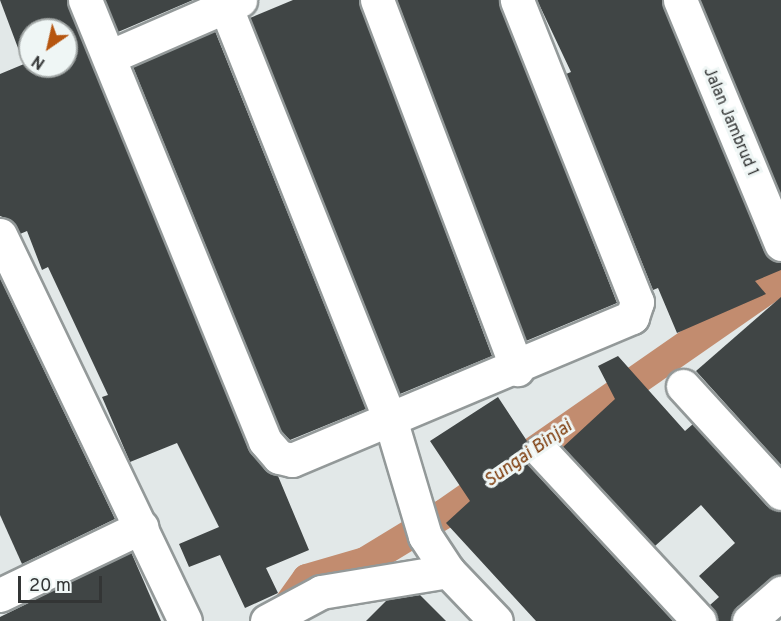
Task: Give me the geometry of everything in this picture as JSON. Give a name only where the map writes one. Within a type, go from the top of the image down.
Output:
[{"type":"street","points":[[85,0],[272,452],[292,460],[391,422],[624,325],[637,302],[517,0]]},
{"type":"street","points":[[376,0],[517,369]]},
{"type":"street","name":"Jalan Jambrud 1","points":[[680,0],[781,244]]},
{"type":"street","points":[[109,57],[229,2],[391,422],[420,521],[448,571],[496,621]]},
{"type":"street","points":[[0,235],[185,621]]},
{"type":"street","points":[[682,386],[781,493]]},
{"type":"street","points":[[543,452],[699,621]]},
{"type":"street","points":[[3,583],[141,527]]},
{"type":"street","points":[[267,621],[296,603],[321,592],[448,571]]},
{"type":"street","points":[[749,621],[781,593]]},
{"type":"building","points":[[0,0],[67,0],[74,18],[18,18],[18,48]]},
{"type":"building","points":[[105,0],[193,0],[118,32]]},
{"type":"building","points":[[293,0],[359,0],[492,356],[400,394],[250,18]]},
{"type":"building","points":[[397,0],[499,0],[617,303],[526,341]]},
{"type":"building","points":[[537,0],[662,0],[764,251],[781,262],[781,270],[755,281],[766,294],[677,333],[658,288],[653,290],[566,74],[571,72]]},
{"type":"building","points":[[700,0],[781,0],[781,195]]},
{"type":"building","points":[[78,27],[248,448],[278,476],[309,550],[266,568],[278,593],[245,608],[220,555],[189,567],[179,544],[219,527],[177,443],[130,462],[102,397],[108,395],[48,267],[42,270],[27,231],[20,234],[11,220],[0,216],[0,74],[18,66],[18,78],[78,78]]},
{"type":"building","points":[[215,31],[366,409],[290,440],[281,431],[133,67]]},
{"type":"building","points":[[0,278],[115,519],[22,564],[0,515]]},
{"type":"building","points":[[781,297],[781,465],[696,371]]},
{"type":"building","points":[[618,356],[685,431],[693,424],[767,506],[781,511],[781,575],[737,607],[731,621],[717,621],[710,605],[719,597],[699,576],[735,543],[701,505],[655,546],[563,447],[615,399],[598,366]]},
{"type":"building","points":[[498,397],[527,441],[524,456],[528,465],[673,621],[536,621],[446,523],[470,501],[430,441]]},
{"type":"building","points":[[131,552],[161,621],[0,621],[0,617]]},
{"type":"building","points":[[420,595],[446,621],[366,621],[387,600]]},
{"type":"waterway","name":"Sungai Binjai","points":[[282,614],[307,579],[365,562],[444,514],[781,280]]}]
